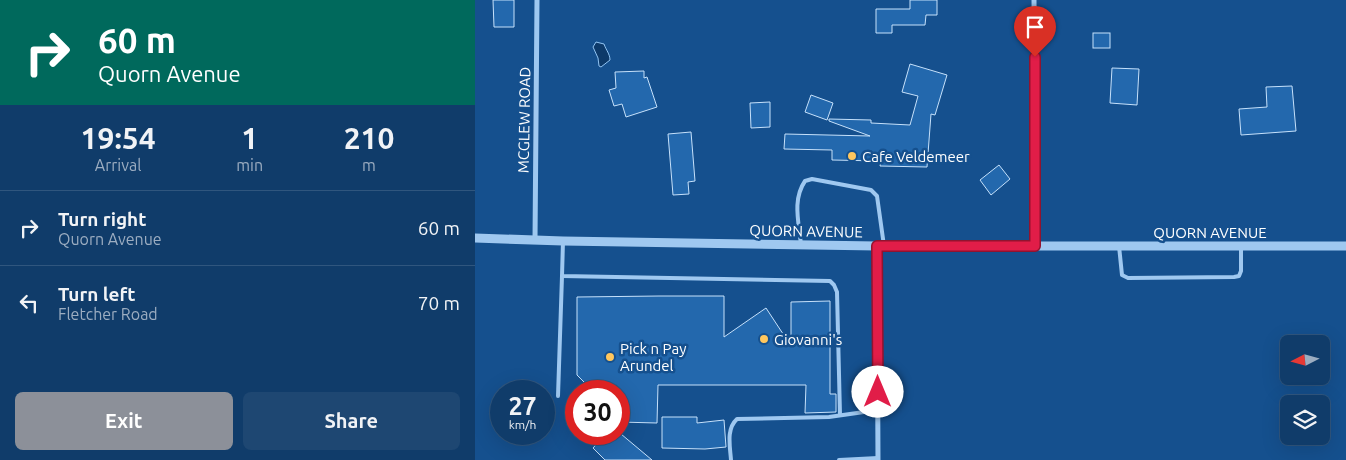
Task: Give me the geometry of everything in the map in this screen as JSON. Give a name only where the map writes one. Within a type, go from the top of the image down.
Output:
[{"type":"street","name":"MCGLEW ROAD","points":[[535,240],[537,0]]},
{"type":"street","points":[[1034,0],[1035,246]]},
{"type":"street","name":"QUORN AVENUE","points":[[475,238],[880,246],[1346,246]]},
{"type":"street","points":[[878,459],[880,246]]},
{"type":"lane","points":[[801,245],[797,201],[799,190],[805,181],[812,179],[871,190],[877,196],[880,246]]},
{"type":"lane","points":[[558,396],[563,241]]},
{"type":"lane","points":[[1119,246],[1122,275],[1128,278],[1239,276],[1241,272],[1241,246]]},
{"type":"lane","points":[[563,276],[830,281],[835,285],[837,292],[840,416]]},
{"type":"lane","points":[[731,460],[729,433],[733,422],[737,419],[840,416],[878,410]]},
{"type":"lane","points":[[839,460],[878,459]]},
{"type":"water","points":[[596,42],[604,44],[610,58],[601,67],[593,47]]},
{"type":"building","points":[[493,0],[514,0],[514,27],[494,27]]},
{"type":"building","points":[[910,0],[937,0],[937,15],[926,15],[925,25],[892,25],[892,33],[876,33],[876,9],[910,9]]},
{"type":"building","points":[[1093,33],[1110,33],[1110,48],[1093,48]]},
{"type":"building","points":[[910,64],[947,75],[935,115],[931,114],[927,167],[880,166],[881,161],[832,160],[832,150],[784,149],[785,134],[870,136],[829,121],[829,119],[871,120],[871,123],[910,125],[918,96],[902,92]]},
{"type":"building","points":[[1112,68],[1139,69],[1137,105],[1110,103]]},
{"type":"building","points":[[644,71],[644,78],[647,77],[657,107],[626,117],[622,104],[614,106],[609,90],[616,88],[615,72]]},
{"type":"building","points":[[1292,86],[1296,131],[1241,135],[1239,109],[1267,107],[1266,87]]},
{"type":"building","points":[[811,95],[833,103],[827,120],[805,112]]},
{"type":"building","points":[[770,102],[770,127],[751,128],[750,103]]},
{"type":"building","points":[[691,132],[695,181],[688,182],[689,194],[673,195],[668,134]]},
{"type":"building","points":[[999,165],[1010,179],[991,195],[980,180]]},
{"type":"building","points":[[724,296],[724,337],[766,308],[791,346],[791,302],[830,301],[830,394],[836,394],[836,412],[805,413],[806,385],[658,385],[657,423],[630,422],[630,380],[582,380],[577,375],[577,297]]},
{"type":"building","points":[[662,417],[697,417],[697,423],[724,420],[726,447],[705,449],[662,448]]},
{"type":"building","points":[[630,442],[652,460],[605,460],[593,448],[596,445],[630,445]]},
{"type":"place","name":"Cafe Veldemeer","points":[[852,156]]},
{"type":"place","name":"Giovanni's","points":[[764,339]]},
{"type":"place","name":"Pick n Pay Arundel","points":[[610,357]]},
{"type":"route","points":[[878,392],[877,246],[1035,246],[1035,57]]}]
